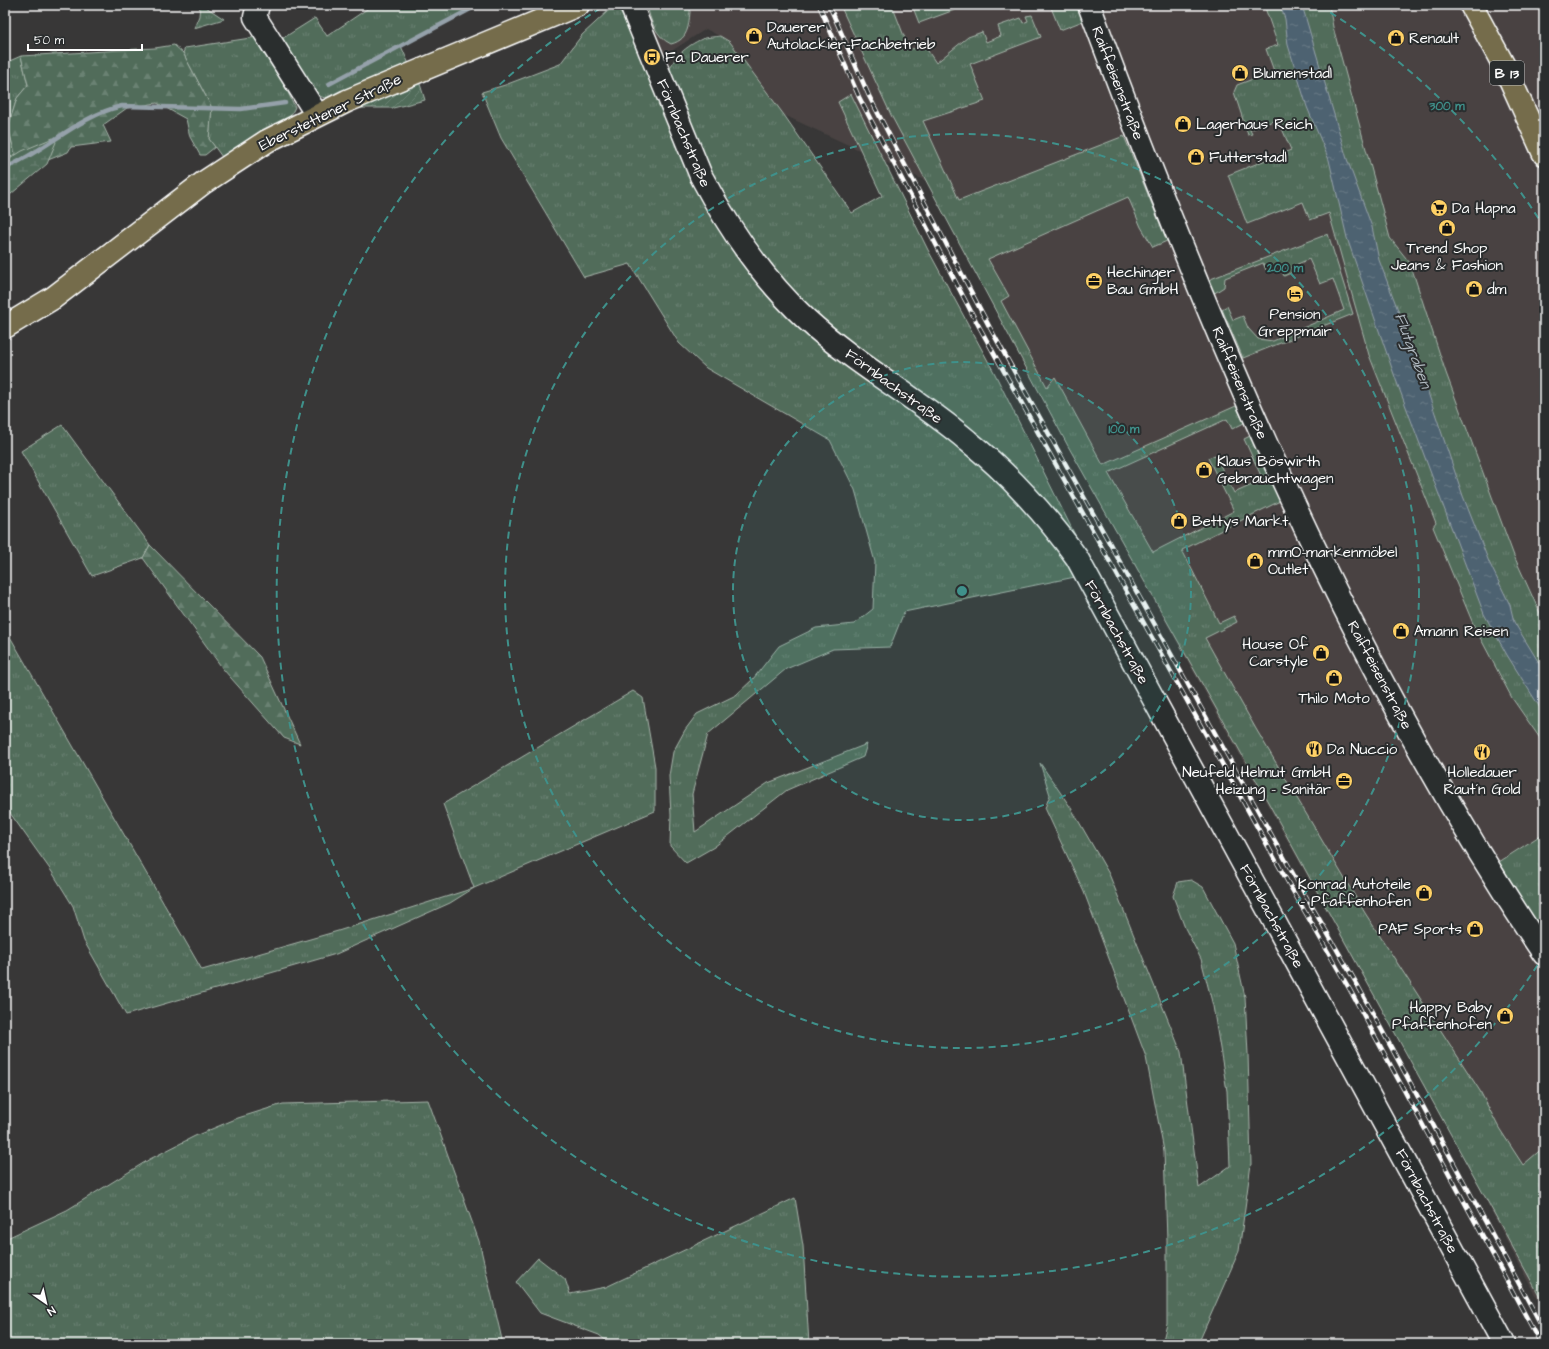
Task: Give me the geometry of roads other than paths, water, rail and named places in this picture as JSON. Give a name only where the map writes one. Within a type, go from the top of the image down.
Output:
[{"type":"main road","name":"Eberstettener Straße","points":[[5,327],[68,287],[222,170],[267,141],[317,116],[419,70],[578,5]]},
{"type":"main road","name":"B 13","points":[[1470,5],[1504,66],[1544,154]]},
{"type":"street","points":[[258,5],[255,17],[317,116]]},
{"type":"street","name":"Förnbachstraße","points":[[631,5],[702,176],[729,224],[762,272],[806,318],[837,345],[933,414],[986,456],[1063,539],[1077,558],[1504,1344]]},
{"type":"street","name":"Raiffeisenstraße","points":[[1089,5],[1128,111],[1241,388],[1323,566],[1382,680],[1484,862],[1544,954]]},
{"type":"water","points":[[1280,5],[1302,5],[1347,159],[1372,227],[1379,260],[1417,360],[1463,496],[1489,562],[1510,605],[1514,622],[1544,671],[1544,714],[1507,655],[1484,614],[1396,380],[1347,238],[1329,160],[1307,107],[1288,45],[1285,19]]},
{"type":"waterway","points":[[329,84],[478,5]]},
{"type":"waterway","points":[[5,168],[34,153],[91,118],[122,106],[241,109],[285,103]]},
{"type":"railway","points":[[819,5],[859,97],[976,321],[1290,886],[1350,990],[1541,1344]]},
{"type":"railway","points":[[829,5],[869,96],[989,326],[1296,879],[1358,986],[1544,1330]]},
{"type":"place","name":"Dauerer Autolackier-Fachbetrieb","points":[[754,36]]},
{"type":"place","name":"Renault","points":[[1396,38]]},
{"type":"place","name":"Fa. Dauerer","points":[[652,57]]},
{"type":"place","name":"Blumenstadl","points":[[1240,73]]},
{"type":"place","name":"Lagerhaus Reich","points":[[1183,124]]},
{"type":"place","name":"Futterstadl","points":[[1196,157]]},
{"type":"place","name":"Da Hapna","points":[[1439,208]]},
{"type":"place","name":"Trend Shop Jeans & Fashion","points":[[1447,228]]},
{"type":"place","name":"Hechinger Bau GmbH","points":[[1094,281]]},
{"type":"place","name":"dm","points":[[1474,289]]},
{"type":"place","name":"Pension Greppmair","points":[[1295,294]]},
{"type":"place","name":"Klaus Böswirth Gebrauchtwagen","points":[[1204,470]]},
{"type":"place","name":"Bettys Markt","points":[[1179,521]]},
{"type":"place","name":"mmO-markenmöbel Outlet","points":[[1255,561]]},
{"type":"place","name":"Amann Reisen","points":[[1401,631]]},
{"type":"place","name":"House Of Carstyle","points":[[1321,653]]},
{"type":"place","name":"Thilo Moto","points":[[1334,678]]},
{"type":"place","name":"Da Nuccio","points":[[1314,749]]},
{"type":"place","name":"Holledauer Raut´n Gold","points":[[1482,752]]},
{"type":"place","name":"Neufeld Helmut GmbH Heizung - Sanitär","points":[[1344,781]]},
{"type":"place","name":"Konrad Autoteile - Pfaffenhofen","points":[[1424,893]]},
{"type":"place","name":"PAF Sports","points":[[1475,929]]},
{"type":"place","name":"Happy Baby Pfaffenhofen","points":[[1505,1016]]},
{"type":"water label","name":"Flutgraben","points":[[1414,350]]}]
